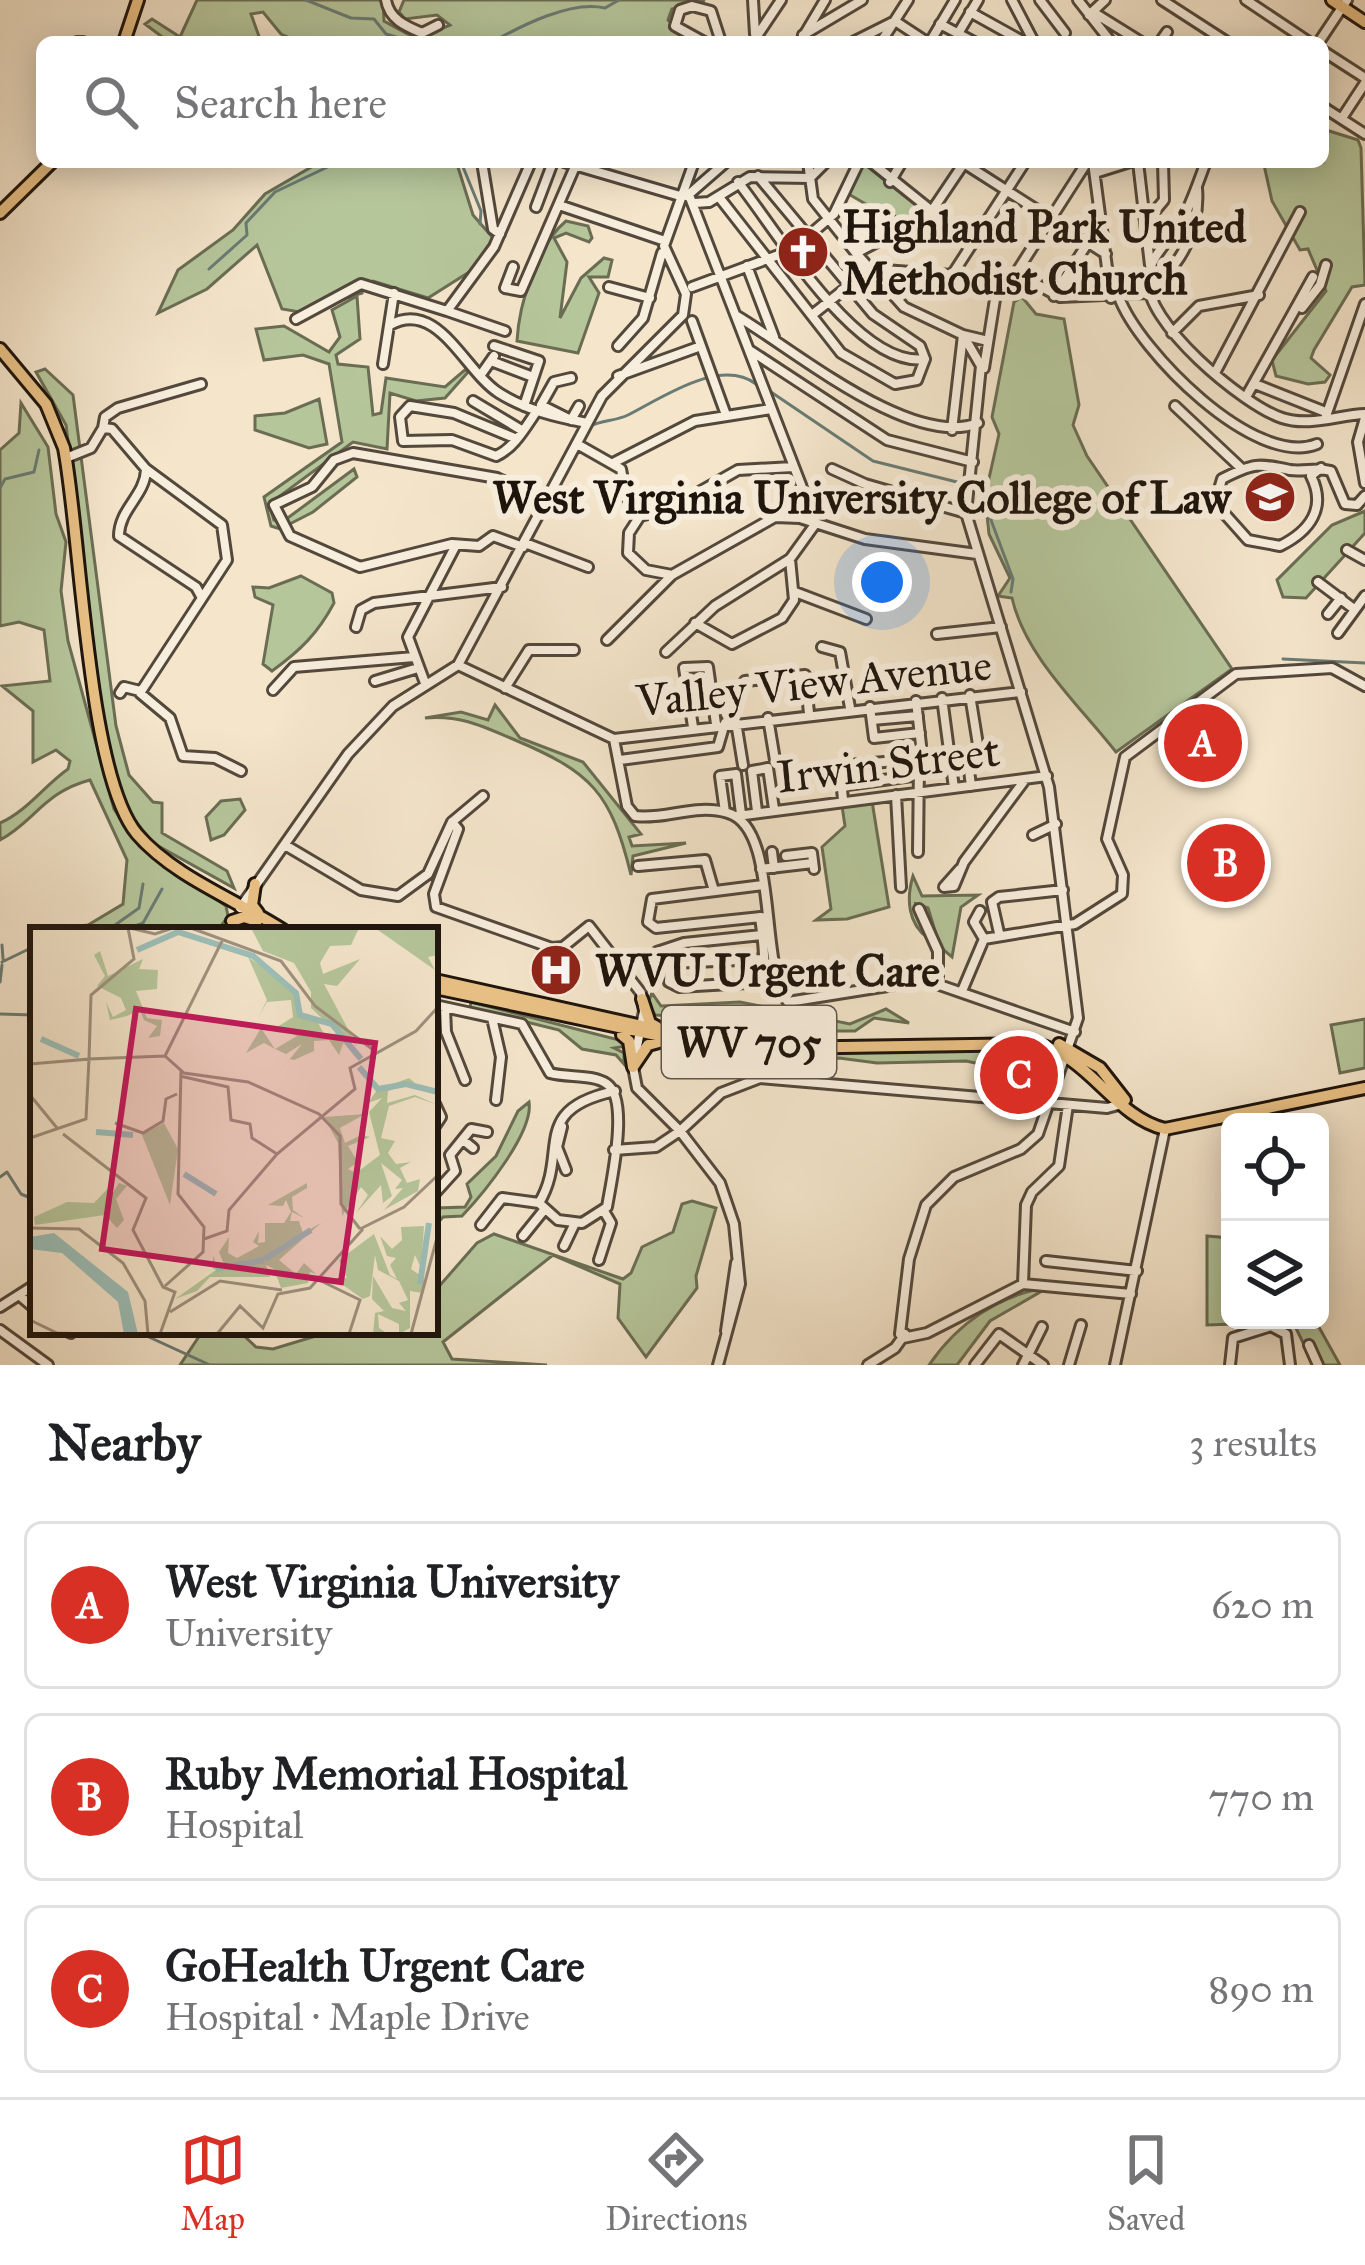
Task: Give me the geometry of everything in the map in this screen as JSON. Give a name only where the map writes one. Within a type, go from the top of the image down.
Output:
[{"type":"main road","points":[[126,36],[138,0]]},
{"type":"main road","points":[[1340,2],[1365,22]]},
{"type":"main road","points":[[0,213],[46,168]]},
{"type":"main road","points":[[0,349],[46,404],[66,458],[115,796],[148,845],[269,927]]},
{"type":"main road","points":[[222,893],[240,898],[252,889]]},
{"type":"main road","points":[[252,889],[252,905],[259,918]]},
{"type":"main road","points":[[229,927],[244,917],[277,927]]},
{"type":"main road","name":"WV 705","points":[[438,985],[624,1023],[664,1041],[736,1050],[1022,1041],[1066,1050],[1148,1123],[1165,1129]]},
{"type":"main road","name":"WV 705","points":[[438,985],[602,1028],[694,1038],[742,1042],[1006,1034],[1066,1050],[1100,1068],[1125,1103]]},
{"type":"main road","points":[[624,1023],[637,1017],[642,999]]},
{"type":"main road","points":[[642,999],[654,1026],[694,1038]]},
{"type":"main road","points":[[602,1028],[629,1041],[633,1067]]},
{"type":"main road","points":[[633,1067],[648,1045],[664,1041]]},
{"type":"main road","points":[[1165,1129],[1365,1088]]},
{"type":"street","points":[[386,0],[393,17],[412,29],[422,33],[438,25]]},
{"type":"street","points":[[753,0],[755,36]]},
{"type":"street","points":[[758,36],[781,0]]},
{"type":"street","points":[[802,36],[825,0]]},
{"type":"street","points":[[804,36],[862,0]]},
{"type":"street","points":[[885,36],[908,0]]},
{"type":"street","points":[[932,36],[955,0]]},
{"type":"street","points":[[959,32],[978,0]]},
{"type":"street","points":[[1012,0],[1031,36]]},
{"type":"street","points":[[1040,0],[1065,33]]},
{"type":"street","points":[[1078,0],[1106,36]]},
{"type":"street","points":[[1089,15],[1106,0]]},
{"type":"street","points":[[1162,0],[1217,36]]},
{"type":"street","points":[[1246,0],[1301,36]]},
{"type":"street","points":[[1266,14],[1275,0]]},
{"type":"street","points":[[1322,36],[1340,2]]},
{"type":"street","points":[[694,36],[675,26],[674,16],[692,6],[716,19],[720,36]]},
{"type":"street","points":[[970,12],[1013,36]]},
{"type":"street","points":[[1089,15],[1096,14],[1131,36]]},
{"type":"street","points":[[865,36],[895,21]]},
{"type":"street","points":[[895,21],[919,36]]},
{"type":"street","points":[[940,24],[965,36]]},
{"type":"street","points":[[1164,36],[1167,32]]},
{"type":"street","points":[[1329,55],[1365,81],[1342,118]]},
{"type":"street","points":[[1329,110],[1365,134]]},
{"type":"street","points":[[483,168],[493,229],[500,234]]},
{"type":"street","points":[[448,310],[500,234],[528,168]]},
{"type":"street","points":[[536,207],[551,168]]},
{"type":"street","points":[[513,266],[506,288],[521,291],[574,168]]},
{"type":"street","points":[[588,168],[688,198],[718,197],[738,182],[758,176],[810,178],[820,168]]},
{"type":"street","points":[[619,178],[623,168]]},
{"type":"street","points":[[693,168],[688,198],[816,523]]},
{"type":"street","points":[[618,346],[641,321],[664,243],[688,198],[720,168]]},
{"type":"street","points":[[809,168],[813,200],[904,307],[963,335],[988,341]]},
{"type":"street","points":[[692,287],[792,250],[829,220],[856,168]]},
{"type":"street","points":[[877,168],[932,211]]},
{"type":"street","points":[[890,182],[898,168]]},
{"type":"street","points":[[856,253],[932,211],[959,168]]},
{"type":"street","points":[[972,168],[1106,254]]},
{"type":"street","points":[[952,275],[1021,168]]},
{"type":"street","points":[[1050,1088],[1076,1032],[1056,824],[1047,776],[966,513],[996,292],[1016,273],[1049,220],[1090,168]]},
{"type":"street","points":[[1092,168],[1115,297],[1141,341],[1227,417],[1279,446],[1317,443]]},
{"type":"street","points":[[1135,168],[1150,265],[1147,289],[1172,333],[1246,397],[1282,418],[1365,416],[1358,442],[1365,483]]},
{"type":"street","points":[[1144,223],[1164,200],[1163,168]]},
{"type":"street","points":[[1150,265],[1183,218],[1204,168]]},
{"type":"street","points":[[718,197],[841,353],[887,381],[917,380],[925,359],[920,346],[880,321],[758,176]]},
{"type":"street","points":[[738,182],[866,340],[899,360],[925,359]]},
{"type":"street","points":[[1016,273],[1054,296],[1115,297],[1147,289],[1173,265],[1193,228],[1196,187]]},
{"type":"street","points":[[229,927],[348,754],[393,706],[458,664],[587,424],[618,376],[686,307],[685,289],[664,243],[560,205]]},
{"type":"street","points":[[1216,371],[1260,296],[1283,235],[1300,212]]},
{"type":"street","points":[[881,214],[903,227]]},
{"type":"street","points":[[1054,296],[1088,244]]},
{"type":"street","points":[[1296,312],[1317,291],[1327,265]]},
{"type":"street","points":[[747,266],[774,337]]},
{"type":"street","points":[[812,315],[870,268],[952,275],[996,292]]},
{"type":"street","points":[[1246,397],[1313,278]]},
{"type":"street","points":[[296,319],[361,284],[505,331]]},
{"type":"street","points":[[609,287],[650,298]]},
{"type":"street","points":[[383,364],[394,292]]},
{"type":"street","points":[[1172,333],[1199,307],[1251,293],[1260,296]]},
{"type":"street","points":[[1324,415],[1365,304]]},
{"type":"street","points":[[736,315],[902,420],[952,430],[978,423]]},
{"type":"street","points":[[390,326],[411,318],[430,323],[480,376],[524,406],[587,424]]},
{"type":"street","points":[[692,321],[726,416]]},
{"type":"street","points":[[963,335],[983,376]]},
{"type":"street","points":[[952,430],[963,335]]},
{"type":"street","points":[[618,376],[701,346]]},
{"type":"street","points":[[750,350],[887,440],[973,462]]},
{"type":"street","points":[[480,376],[493,354]]},
{"type":"street","points":[[493,354],[539,362],[524,406]]},
{"type":"street","points":[[493,354],[533,377]]},
{"type":"street","points":[[571,378],[554,382],[541,405],[571,420]]},
{"type":"street","points":[[66,458],[91,448],[105,417],[118,408],[201,384]]},
{"type":"street","points":[[1255,384],[1324,415]]},
{"type":"street","points":[[473,401],[520,435]]},
{"type":"street","points":[[520,435],[440,409],[410,406],[400,417],[403,442],[452,440],[496,456],[520,435],[536,412]]},
{"type":"street","points":[[571,420],[579,406]]},
{"type":"street","points":[[1175,406],[1242,470]]},
{"type":"street","points":[[613,463],[684,424],[770,409]]},
{"type":"street","points":[[103,428],[112,429],[146,469],[222,525],[227,560],[140,691]]},
{"type":"street","points":[[578,444],[625,474],[626,496],[640,516]]},
{"type":"street","points":[[547,502],[497,478],[353,453],[334,460],[312,487],[274,505],[290,536],[360,567],[457,543],[478,546],[493,536],[588,568]]},
{"type":"street","points":[[1226,457],[1226,476],[1215,500],[1222,516],[1248,540],[1275,547],[1292,539],[1315,516],[1320,497],[1311,476],[1321,468]]},
{"type":"street","points":[[1226,476],[1264,462],[1296,471],[1321,468],[1334,475],[1346,504],[1357,505],[1365,496]]},
{"type":"street","points":[[672,575],[646,570],[628,554],[629,533],[640,516],[677,505],[738,470],[793,467]]},
{"type":"street","points":[[146,469],[143,488],[120,520],[119,536],[196,586],[201,597]]},
{"type":"street","points":[[832,469],[866,484],[966,513]]},
{"type":"street","points":[[607,640],[672,575],[765,520],[816,523],[865,539],[979,555]]},
{"type":"street","points":[[666,652],[695,623],[790,559],[816,523]]},
{"type":"street","points":[[425,683],[407,638],[457,543]]},
{"type":"street","points":[[1347,550],[1365,560]]},
{"type":"street","points":[[695,623],[718,641],[740,643],[782,618],[795,592],[790,559]]},
{"type":"street","points":[[1318,582],[1354,609]]},
{"type":"street","points":[[356,627],[364,607],[502,587]]},
{"type":"street","points":[[795,592],[866,619]]},
{"type":"street","points":[[1338,633],[1365,596]]},
{"type":"street","points":[[1328,614],[1341,598]]},
{"type":"street","points":[[937,634],[1001,627]]},
{"type":"street","points":[[822,647],[840,652],[850,708]]},
{"type":"street","points":[[505,688],[529,650],[574,650]]},
{"type":"street","points":[[273,690],[294,667],[414,656]]},
{"type":"street","points":[[458,664],[614,739],[627,806],[635,816],[739,815]]},
{"type":"street","points":[[704,748],[684,668],[708,667],[743,765]]},
{"type":"street","points":[[375,681],[418,668]]},
{"type":"street","points":[[962,991],[984,939],[1067,925],[1122,894],[1124,875],[1107,836],[1119,801],[1120,766],[1132,749],[1241,671],[1332,668],[1365,686]]},
{"type":"street","points":[[745,681],[802,674],[809,713]]},
{"type":"street","points":[[120,693],[124,688],[140,691],[170,718],[183,756],[215,758],[241,771]]},
{"type":"street","name":"Valley View Avenue","points":[[614,739],[916,700],[1022,692]]},
{"type":"street","points":[[970,695],[980,757],[969,770],[971,786]]},
{"type":"street","points":[[942,698],[954,788]]},
{"type":"street","points":[[916,700],[921,745]]},
{"type":"street","points":[[870,706],[874,739],[920,733]]},
{"type":"street","points":[[872,720],[918,716]]},
{"type":"street","points":[[768,718],[775,760]]},
{"type":"street","points":[[620,760],[722,744],[726,723]]},
{"type":"street","points":[[843,800],[837,766],[914,761],[922,793],[918,852]]},
{"type":"street","points":[[757,811],[752,771],[768,768],[774,809]]},
{"type":"street","points":[[725,812],[720,776],[736,774],[739,815],[748,829],[763,885],[764,958],[760,983],[679,987],[668,982],[670,963],[764,958]]},
{"type":"street","points":[[842,788],[912,776]]},
{"type":"street","name":"Irwin Street","points":[[739,815],[1047,776]]},
{"type":"street","points":[[960,869],[1024,780]]},
{"type":"street","points":[[896,795],[901,887]]},
{"type":"street","points":[[285,844],[361,890],[398,896],[428,874],[452,822],[483,796]]},
{"type":"street","points":[[452,822],[458,829],[434,894],[440,912],[552,948],[563,947],[590,926],[634,978],[642,999],[633,1067],[637,1088],[720,1183],[734,1224],[740,1284],[718,1365]]},
{"type":"street","points":[[1033,835],[1056,824]]},
{"type":"street","points":[[772,852],[774,868]]},
{"type":"street","points":[[760,869],[813,866],[812,853],[786,856]]},
{"type":"street","points":[[638,866],[705,860],[714,892]]},
{"type":"street","points":[[763,885],[652,899],[648,922],[656,928],[764,917]]},
{"type":"street","points":[[999,933],[992,902],[1063,890]]},
{"type":"street","points":[[919,909],[938,951],[938,983]]},
{"type":"street","points":[[980,911],[974,922],[984,939]]},
{"type":"street","points":[[764,917],[779,984],[788,1002],[910,981],[938,983],[1076,1032]]},
{"type":"street","points":[[656,952],[684,943],[762,935]]},
{"type":"street","points":[[465,1080],[440,1006],[529,1029],[550,1073],[604,1080],[615,1091],[620,1110],[604,1211],[611,1223],[599,1260]]},
{"type":"street","points":[[492,1018],[501,1057],[496,1100]]},
{"type":"street","points":[[906,1335],[909,1259],[926,1205],[954,1177],[1022,1149],[1038,1134],[1048,1103],[1049,1056],[1022,1041]]},
{"type":"street","points":[[1050,1088],[1065,1063],[1080,1064]]},
{"type":"street","points":[[614,1150],[656,1148],[721,1093],[760,1078],[1068,1105],[1125,1103]]},
{"type":"street","points":[[523,1236],[553,1183],[552,1135],[576,1106],[615,1091]]},
{"type":"street","points":[[1023,1284],[1026,1203],[1057,1172],[1068,1105]]},
{"type":"street","points":[[566,1170],[557,1138],[576,1106]]},
{"type":"street","points":[[438,1187],[455,1172],[450,1155],[473,1126],[487,1132]]},
{"type":"street","points":[[1117,1364],[1165,1129]]},
{"type":"street","points":[[464,1140],[472,1148]]},
{"type":"street","points":[[481,1225],[502,1198],[541,1206],[575,1223]]},
{"type":"street","points":[[564,1246],[575,1223],[604,1211]]},
{"type":"street","points":[[1046,1262],[1137,1271]]},
{"type":"street","points":[[872,1362],[906,1335],[1023,1284],[1131,1294]]},
{"type":"street","points":[[0,1306],[30,1288]]},
{"type":"street","points":[[19,1295],[30,1304]]},
{"type":"street","points":[[1069,1365],[1081,1325]]},
{"type":"street","points":[[1230,1365],[1233,1338],[1271,1326],[1286,1334],[1291,1365]]},
{"type":"street","points":[[1026,1360],[1042,1327]]},
{"type":"street","points":[[0,1330],[48,1365]]},
{"type":"street","points":[[975,1365],[999,1334],[1026,1360],[1042,1365]]},
{"type":"street","points":[[1309,1346],[1318,1365]]},
{"type":"green space","points":[[197,0],[383,0],[384,21],[412,36],[286,36],[263,12],[251,14],[259,36],[180,36]]},
{"type":"green space","points":[[404,0],[705,0],[672,9],[668,20],[682,35],[424,36],[450,25],[437,15],[405,19],[399,12]]},
{"type":"green space","points":[[152,19],[178,36],[161,36],[145,24]]},
{"type":"green space","points":[[1329,131],[1358,140],[1365,285],[1352,287],[1314,350],[1311,358],[1330,375],[1325,382],[1308,384],[1276,376],[1272,360],[1326,291],[1308,249],[1300,250],[1272,201],[1265,168],[1329,168]]},
{"type":"green space","points":[[310,168],[458,168],[473,215],[493,238],[474,269],[428,298],[373,281],[363,285],[362,293],[300,312],[282,309],[257,245],[207,289],[158,313],[178,270],[233,230],[265,194]]},
{"type":"green space","points":[[857,168],[869,168],[926,213],[902,225],[845,192]]},
{"type":"green space","points":[[566,221],[588,226],[592,238],[589,242],[566,233],[554,238],[567,262],[560,318],[581,278],[604,258],[612,260],[608,277],[589,277],[599,293],[578,353],[517,341],[531,276],[546,245]]},
{"type":"green space","points":[[357,296],[360,339],[336,355],[338,364],[368,367],[373,415],[381,413],[386,378],[445,387],[466,369],[468,372],[445,398],[416,401],[390,393],[387,449],[353,442],[269,504],[274,520],[285,520],[354,469],[357,477],[313,512],[280,529],[271,526],[264,497],[342,442],[329,364],[303,355],[264,360],[256,329],[284,326],[329,352],[340,337],[332,310]]},
{"type":"green space","points":[[1022,297],[1036,314],[1064,319],[1079,405],[1073,425],[1087,456],[1232,669],[1116,752],[1041,660],[1012,598],[998,596],[1010,578],[989,534],[985,496],[999,434],[992,417],[1014,302]]},
{"type":"green space","points":[[45,369],[73,395],[116,726],[129,775],[153,802],[162,803],[162,833],[227,871],[234,888],[153,843],[125,808],[105,737],[66,425],[36,372]]},
{"type":"green space","points":[[319,399],[327,444],[309,448],[255,430],[255,416],[285,413]]},
{"type":"green space","points":[[21,403],[48,447],[56,514],[66,542],[61,591],[68,641],[114,809],[139,846],[226,906],[228,916],[220,927],[71,927],[88,925],[123,904],[127,860],[90,780],[61,792],[0,840],[0,823],[68,769],[70,761],[56,750],[33,762],[33,711],[2,686],[50,681],[44,630],[19,622],[0,626],[0,450],[19,433]]},
{"type":"green space","points":[[1365,511],[1365,533],[1306,598],[1283,597],[1277,580],[1332,525]]},
{"type":"green space","points":[[301,576],[332,593],[334,603],[308,640],[272,671],[263,664],[273,605],[255,597],[253,587],[269,588]]},
{"type":"green space","points":[[495,705],[520,738],[583,762],[641,834],[629,837],[632,846],[686,843],[633,856],[631,875],[606,804],[580,775],[482,726],[425,718],[461,712],[488,720]]},
{"type":"green space","points":[[240,799],[245,810],[224,835],[211,840],[206,817],[221,801]]},
{"type":"green space","points":[[872,801],[889,907],[847,919],[816,920],[831,909],[822,847],[845,826],[842,806]]},
{"type":"green space","points":[[913,876],[922,896],[978,895],[961,907],[952,957],[940,947],[928,908],[916,904],[928,938],[913,918],[909,902]]},
{"type":"green space","points":[[652,993],[661,1006],[740,1002],[850,1024],[886,1009],[909,1023],[874,1018],[855,1031],[829,1031],[760,1020],[655,1015],[648,1003]]},
{"type":"green space","points":[[471,1002],[623,1041],[627,1046],[614,1048],[624,1053],[624,1064],[616,1055],[582,1049],[559,1030],[470,1008]]},
{"type":"green space","points":[[1365,1019],[1365,1068],[1340,1073],[1331,1025]]},
{"type":"green space","points":[[979,1050],[1040,1057],[999,1068],[966,1061],[877,1063],[839,1058],[810,1063],[808,1057],[810,1053]]},
{"type":"green space","points":[[529,1102],[524,1129],[494,1178],[462,1216],[443,1217],[438,1223],[438,1208],[465,1207],[471,1197],[467,1184],[496,1156],[518,1111]]},
{"type":"green space","points":[[692,1201],[716,1208],[696,1276],[697,1288],[646,1357],[618,1318],[620,1284],[553,1255],[443,1342],[452,1359],[547,1365],[180,1365],[200,1335],[243,1335],[256,1347],[273,1349],[319,1335],[438,1335],[438,1288],[477,1243],[494,1234],[623,1279],[631,1273],[642,1247],[673,1232],[682,1204]]},
{"type":"green space","points":[[1207,1236],[1221,1237],[1221,1325],[1207,1325]]},
{"type":"green space","points":[[1049,1287],[990,1321],[957,1365],[929,1365],[980,1314],[1013,1297]]},
{"type":"green space","points":[[1296,1329],[1320,1329],[1340,1365],[1314,1365]]},
{"type":"waterway","points":[[306,0],[351,18],[374,19],[393,36]]},
{"type":"waterway","points":[[504,36],[547,16],[577,8],[605,8],[619,0]]},
{"type":"waterway","points":[[209,269],[247,235],[246,223],[275,192],[325,168]]},
{"type":"waterway","points":[[463,168],[481,211],[480,224]]},
{"type":"waterway","points":[[590,426],[623,417],[709,377],[742,377],[756,384]]},
{"type":"waterway","points":[[771,392],[873,461],[965,484]]},
{"type":"waterway","points":[[0,488],[5,479],[34,472],[39,450]]},
{"type":"waterway","points":[[988,512],[1013,579],[1011,592]]},
{"type":"waterway","points":[[1283,659],[1365,663]]},
{"type":"waterway","points":[[112,927],[139,908],[143,884]]},
{"type":"waterway","points":[[133,927],[143,923],[162,889]]},
{"type":"waterway","points":[[2,945],[3,959]]},
{"type":"waterway","points":[[2,962],[30,948]]},
{"type":"waterway","points":[[0,982],[2,965]]},
{"type":"waterway","points":[[0,1014],[30,1015]]},
{"type":"waterway","points":[[0,1177],[7,1172],[21,1194],[30,1198]]},
{"type":"waterway","points":[[145,1335],[210,1365]]},
{"type":"place","name":"Highland Park United Methodist Church","points":[[803,252]]},
{"type":"place","name":"West Virginia University College of Law","points":[[1270,497]]},
{"type":"place","name":"West Virginia University","points":[[1203,743]]},
{"type":"place","name":"Ruby Memorial Hospital","points":[[1226,863]]},
{"type":"place","name":"WVU Urgent Care","points":[[556,970]]},
{"type":"place","name":"GoHealth Urgent Care","points":[[1019,1075]]}]
